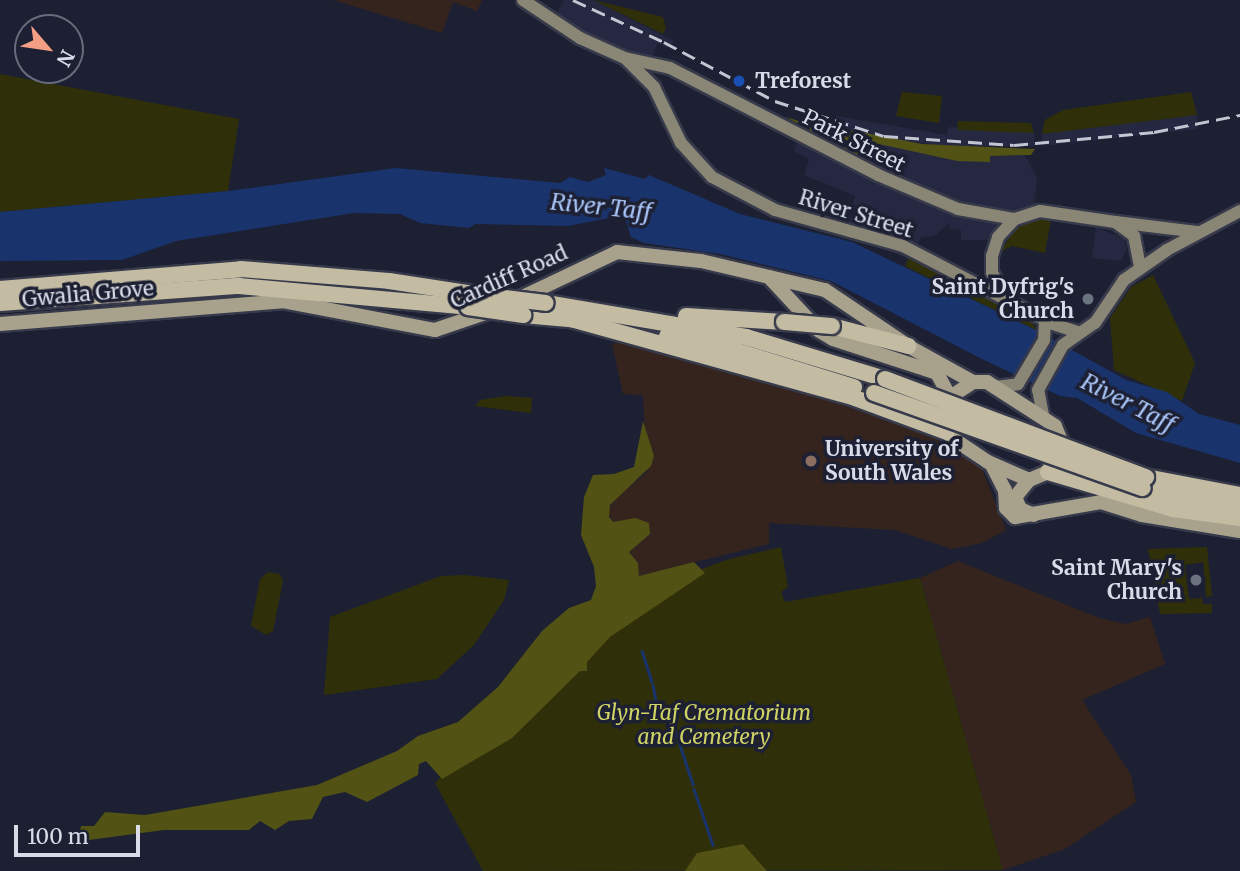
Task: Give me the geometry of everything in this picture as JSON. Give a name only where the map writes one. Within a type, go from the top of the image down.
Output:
[{"type":"highway","points":[[0,289],[241,269],[389,281],[523,315],[571,313],[785,322],[832,326],[908,346]]},
{"type":"highway","points":[[0,303],[239,286],[546,303],[571,313],[855,398],[947,432]]},
{"type":"highway","points":[[571,313],[746,337],[885,379],[1144,483],[1240,495]]},
{"type":"highway","points":[[571,313],[727,348],[874,393],[1144,483],[1240,507]]},
{"type":"highway","points":[[1048,472],[1173,509],[1240,518]]},
{"type":"main road","name":"Park Street","points":[[523,0],[557,27],[625,58],[670,68],[878,175],[986,216],[1015,219]]},
{"type":"main road","name":"River Street","points":[[625,58],[654,87],[681,143],[698,166],[770,207],[904,246],[1045,320],[1077,332]]},
{"type":"main road","points":[[654,87],[656,76],[670,68]]},
{"type":"main road","points":[[1005,297],[992,273],[992,256],[998,237],[1015,219],[1040,211],[1199,232]]},
{"type":"main road","points":[[1035,515],[1016,503],[1018,490],[1029,480],[1048,472],[1061,441],[1037,402],[1040,385],[1063,345],[1077,332],[1095,323],[1124,280],[1140,267],[1240,211]]},
{"type":"main road","points":[[1115,222],[1133,236],[1140,267]]},
{"type":"main road","name":"Cardiff Road","points":[[181,307],[283,301],[435,330],[466,322],[617,252],[701,261],[825,290],[908,346],[973,382],[995,387],[1043,415]]},
{"type":"main road","points":[[769,277],[818,330],[845,344],[937,373],[950,397]]},
{"type":"main road","name":"Gwalia Grove","points":[[0,324],[181,307]]},
{"type":"main road","points":[[995,387],[1012,388],[1023,377],[1045,335],[1045,320]]},
{"type":"main road","points":[[973,382],[950,397],[945,408],[947,432],[989,462],[1029,480]]},
{"type":"main road","points":[[989,462],[1000,478],[1010,514],[1035,515],[1101,502],[1142,515],[1240,531]]},
{"type":"shaded area","points":[[333,0],[482,0],[477,11],[453,2],[442,33]]},
{"type":"shaded area","points":[[564,0],[593,0],[674,41],[667,48],[658,43],[651,58],[613,49],[554,19]]},
{"type":"shaded area","points":[[1197,115],[1198,129],[1042,146],[1042,134]]},
{"type":"shaded area","points":[[836,116],[947,135],[948,127],[1034,133],[1035,146],[945,146],[880,138],[835,127]]},
{"type":"shaded area","points":[[786,117],[833,132],[835,127],[922,144],[1035,149],[1031,155],[990,156],[990,162],[957,161],[865,141],[856,157]]},
{"type":"shaded area","points":[[801,129],[861,144],[865,141],[990,161],[989,156],[1025,155],[1037,178],[1034,208],[1014,212],[988,240],[961,240],[961,230],[950,229],[949,223],[936,235],[920,238],[913,260],[844,234],[855,196],[804,175],[809,159],[794,151]]},
{"type":"shaded area","points":[[1096,227],[1124,239],[1127,249],[1121,261],[1092,258]]},
{"type":"shaded area","name":"University of South Wales","points":[[635,340],[884,412],[932,436],[982,469],[1006,530],[982,543],[952,549],[895,530],[769,523],[769,544],[638,576],[638,563],[629,552],[650,534],[626,521],[613,522],[607,511],[618,496],[647,472],[643,395],[623,394],[612,344]]},
{"type":"shaded area","points":[[643,421],[654,456],[651,466],[610,505],[609,517],[613,522],[635,518],[649,523],[650,534],[629,552],[638,563],[639,576],[694,562],[705,573],[610,637],[587,662],[587,671],[580,671],[512,738],[442,779],[426,761],[419,764],[418,775],[367,802],[345,792],[323,797],[312,819],[289,821],[275,830],[260,821],[249,830],[164,830],[89,840],[79,835],[81,826],[94,826],[105,812],[145,815],[317,785],[397,751],[418,736],[458,722],[498,687],[542,631],[569,608],[591,600],[596,586],[594,567],[581,535],[584,497],[593,475],[614,474],[634,467]]},
{"type":"shaded area","points":[[958,561],[1099,618],[1126,624],[1150,617],[1165,664],[1082,700],[1131,775],[1136,802],[1065,849],[1003,870],[920,578]]},
{"type":"shaded area","points":[[743,844],[767,871],[685,871],[697,853]]},
{"type":"green space","points":[[593,0],[663,17],[666,28],[663,34]]},
{"type":"green space","points":[[0,74],[14,77],[14,84],[53,84],[239,119],[228,191],[0,212]]},
{"type":"green space","points":[[902,92],[942,96],[939,123],[896,116]]},
{"type":"green space","points":[[1191,92],[1197,115],[1042,134],[1045,120],[1063,110]]},
{"type":"green space","points":[[958,121],[1031,123],[1034,133],[957,130]]},
{"type":"green space","points":[[1035,219],[1051,219],[1045,253],[1012,246],[1000,252],[1015,229]]},
{"type":"green space","points":[[909,258],[1031,321],[1038,331],[905,266]]},
{"type":"green space","points":[[1153,275],[1195,363],[1182,401],[1114,370],[1110,318],[1131,287]]},
{"type":"green space","points":[[507,396],[532,398],[531,413],[475,406],[480,400]]},
{"type":"green space","name":"Glyn-Taf Crematorium and Cemetery","points":[[781,547],[788,587],[781,592],[785,602],[920,578],[1003,870],[483,871],[435,783],[621,599],[726,560]]},
{"type":"green space","points":[[1207,547],[1212,596],[1206,597],[1203,562],[1185,565],[1189,599],[1202,598],[1203,604],[1212,604],[1212,613],[1160,614],[1148,549]]},
{"type":"green space","points":[[268,572],[280,574],[283,581],[273,631],[266,635],[251,626],[260,579]]},
{"type":"green space","points":[[464,575],[509,580],[504,600],[474,645],[437,679],[324,695],[330,617],[441,576]]},
{"type":"water","name":"River Taff","points":[[396,168],[560,183],[570,177],[588,182],[606,175],[604,168],[645,179],[649,175],[740,214],[852,242],[1038,331],[1126,380],[1167,392],[1199,414],[1240,425],[1240,463],[1136,433],[1077,398],[1060,396],[982,359],[831,281],[720,254],[644,243],[631,237],[625,219],[614,217],[568,226],[475,224],[469,228],[420,223],[400,214],[354,213],[176,241],[122,260],[0,261],[0,212],[228,191]]},
{"type":"waterway","points":[[642,651],[652,681]]},
{"type":"waterway","points":[[653,685],[657,706]]},
{"type":"waterway","points":[[659,712],[676,733],[693,784]]},
{"type":"waterway","points":[[694,789],[713,845]]},
{"type":"railway","points":[[573,0],[664,42],[775,101],[884,136],[1014,145],[1154,132],[1240,115]]},
{"type":"place","name":"Treforest","points":[[739,81]]},
{"type":"place","name":"Saint Dyfrig's Church","points":[[1088,299]]},
{"type":"place","name":"University of South Wales","points":[[811,461]]},
{"type":"place","name":"Saint Mary's Church","points":[[1196,580]]}]
